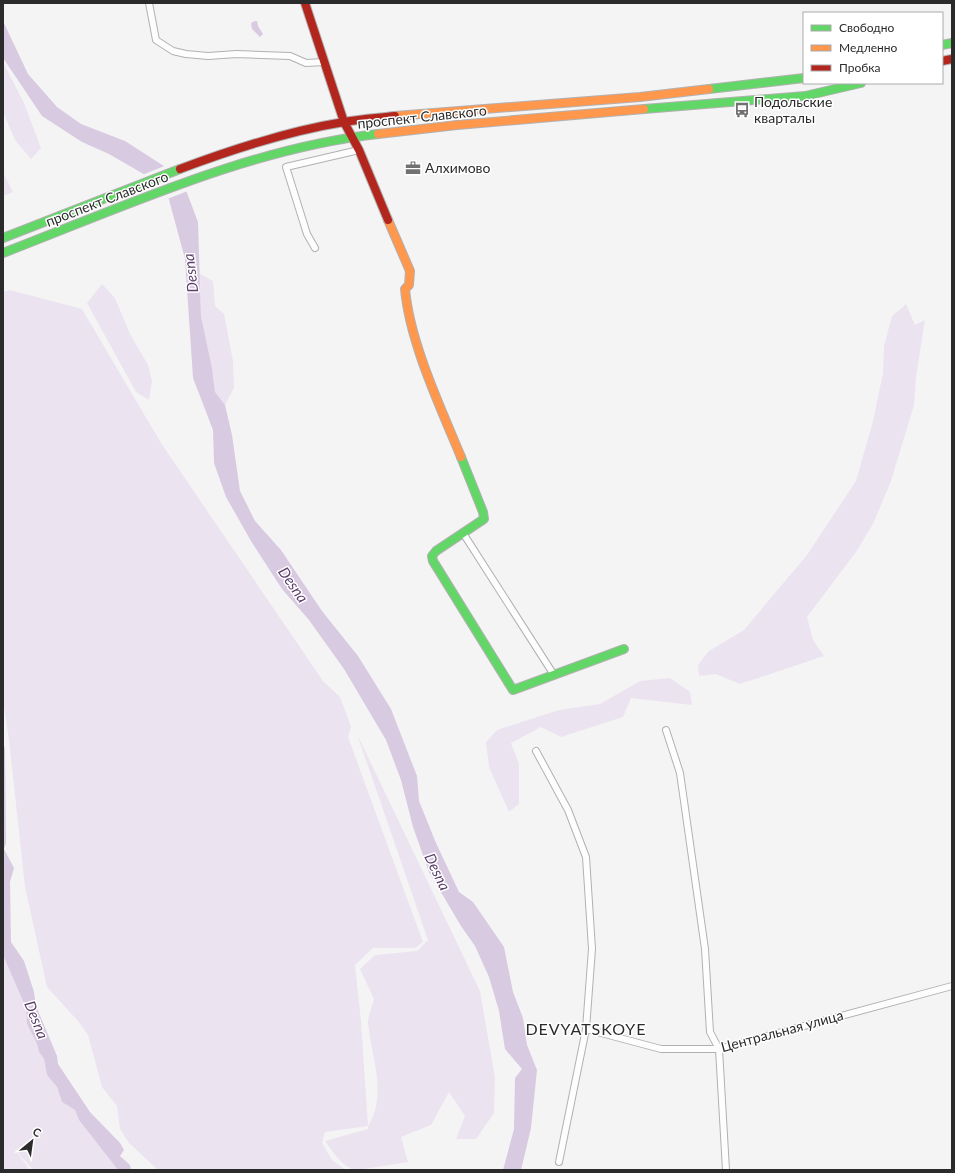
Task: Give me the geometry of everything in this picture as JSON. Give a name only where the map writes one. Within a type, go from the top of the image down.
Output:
[{"type":"main road","points":[[305,3],[344,122],[351,138],[359,150],[410,271],[409,285],[405,289],[407,309],[431,383],[483,512],[484,519],[436,551],[432,556],[432,561],[513,690],[624,649]]},
{"type":"main road","name":"проспект Славского","points":[[3,238],[215,156],[291,133],[344,122],[427,113],[640,97],[803,78]]},
{"type":"main road","name":"проспект Славского","points":[[3,253],[218,171],[284,153],[351,138],[457,125],[805,96],[857,84]]},
{"type":"street","points":[[149,3],[156,40],[172,51],[208,56],[237,54],[290,56],[306,63],[324,62]]},
{"type":"street","points":[[315,248],[307,234],[286,167],[359,150]]},
{"type":"street","points":[[464,533],[554,675]]},
{"type":"street","points":[[666,730],[680,773],[705,949],[710,1032],[720,1049],[726,1170]]},
{"type":"street","points":[[536,751],[568,810],[586,857],[592,949],[586,1029],[559,1162]]},
{"type":"street","name":"Центральная улица","points":[[586,1029],[661,1049],[720,1049],[952,986]]},
{"type":"shaded area","points":[[3,62],[24,103],[41,148],[31,159],[15,140],[3,112]]},
{"type":"shaded area","points":[[3,172],[13,192],[3,196]]},
{"type":"shaded area","points":[[200,274],[213,281],[215,306],[224,314],[233,361],[234,388],[225,405],[215,392],[212,368],[201,316]]},
{"type":"shaded area","points":[[102,284],[115,298],[130,334],[148,365],[152,381],[149,400],[136,392],[87,303]]},
{"type":"shaded area","points":[[10,290],[82,309],[161,443],[323,681],[340,697],[351,727],[348,737],[423,942],[415,948],[373,948],[355,965],[361,1021],[368,1126],[325,1132],[322,1143],[332,1160],[346,1170],[158,1170],[129,1143],[120,1129],[117,1106],[102,1087],[88,1035],[78,1021],[47,987],[25,887],[9,740],[3,700],[3,292]]},
{"type":"shaded area","points":[[906,304],[915,325],[925,320],[916,377],[914,405],[891,481],[873,524],[856,552],[807,617],[813,640],[824,656],[740,684],[716,674],[699,676],[698,665],[709,651],[744,630],[807,555],[856,481],[873,421],[883,373],[884,346],[892,316]]},
{"type":"shaded area","points":[[670,678],[690,692],[692,705],[631,698],[623,717],[561,737],[541,727],[511,743],[519,764],[519,804],[509,812],[489,767],[486,742],[497,730],[559,710],[600,704],[640,681]]},
{"type":"shaded area","points":[[357,734],[480,991],[495,1078],[494,1113],[476,1139],[456,1139],[465,1116],[449,1092],[431,1125],[401,1137],[408,1162],[358,1170],[348,1167],[331,1150],[325,1141],[368,1129],[374,1114],[378,1088],[368,1023],[369,1014],[374,999],[360,969],[375,955],[417,951],[428,940]]},
{"type":"shaded area","points":[[3,955],[26,1008],[27,1024],[37,1044],[39,1052],[44,1059],[47,1075],[57,1087],[62,1102],[75,1110],[79,1120],[118,1170],[33,1170],[13,1147],[30,1170],[3,1170]]},
{"type":"water","name":"Desna","points":[[3,21],[28,74],[57,107],[81,124],[125,141],[181,177],[198,222],[201,316],[212,368],[215,392],[225,405],[232,435],[240,491],[255,521],[281,550],[322,611],[358,656],[391,709],[417,776],[419,801],[436,843],[459,892],[473,902],[504,947],[513,992],[523,1018],[527,1045],[537,1070],[531,1128],[521,1170],[503,1170],[514,1129],[515,1078],[522,1069],[505,1049],[499,1011],[489,977],[475,946],[461,926],[429,872],[413,827],[401,780],[386,740],[344,669],[309,620],[282,589],[251,541],[226,497],[214,463],[213,430],[193,378],[185,259],[168,196],[147,176],[109,154],[82,142],[42,116],[3,58]]},
{"type":"water","points":[[257,21],[263,34],[260,37],[252,29],[251,23]]},
{"type":"water","name":"Desna","points":[[3,742],[5,749],[6,843],[4,849],[14,868],[10,882],[11,942],[24,961],[34,992],[36,1006],[57,1056],[58,1064],[90,1112],[120,1143],[124,1150],[120,1156],[130,1165],[131,1170],[118,1170],[79,1120],[75,1110],[62,1102],[57,1087],[47,1075],[44,1059],[39,1052],[37,1044],[27,1024],[26,1008],[3,955]]},
{"type":"pier","points":[[167,165],[183,176],[188,191],[167,199],[142,175]]},
{"type":"traffic: fast","points":[[943,45],[952,43]]},
{"type":"traffic: fast","points":[[709,89],[803,78]]},
{"type":"traffic: fast","points":[[644,109],[805,96],[857,84]]},
{"type":"traffic: fast","points":[[3,253],[141,199],[235,166],[282,152],[330,141],[378,134]]},
{"type":"traffic: fast","points":[[3,238],[180,169]]},
{"type":"traffic: fast","points":[[461,457],[483,512],[484,519],[436,551],[432,556],[433,561],[513,690],[624,649]]},
{"type":"traffic: slow","points":[[395,116],[640,97],[709,89]]},
{"type":"traffic: slow","points":[[378,134],[457,125],[644,109]]},
{"type":"traffic: slow","points":[[388,220],[410,271],[409,285],[405,289],[408,310],[419,352],[435,396],[461,457]]},
{"type":"traffic: jam","points":[[305,3],[344,122],[359,150],[388,220]]},
{"type":"traffic: jam","points":[[943,61],[952,59]]},
{"type":"traffic: jam","points":[[180,169],[220,154],[302,130],[350,121],[395,116]]},
{"type":"place","name":"Подольские кварталы","points":[[742,110]]},
{"type":"place","name":"Алхимово","points":[[413,168]]},
{"type":"district","name":"DEVYATSKOYE","points":[[586,1029]]}]
